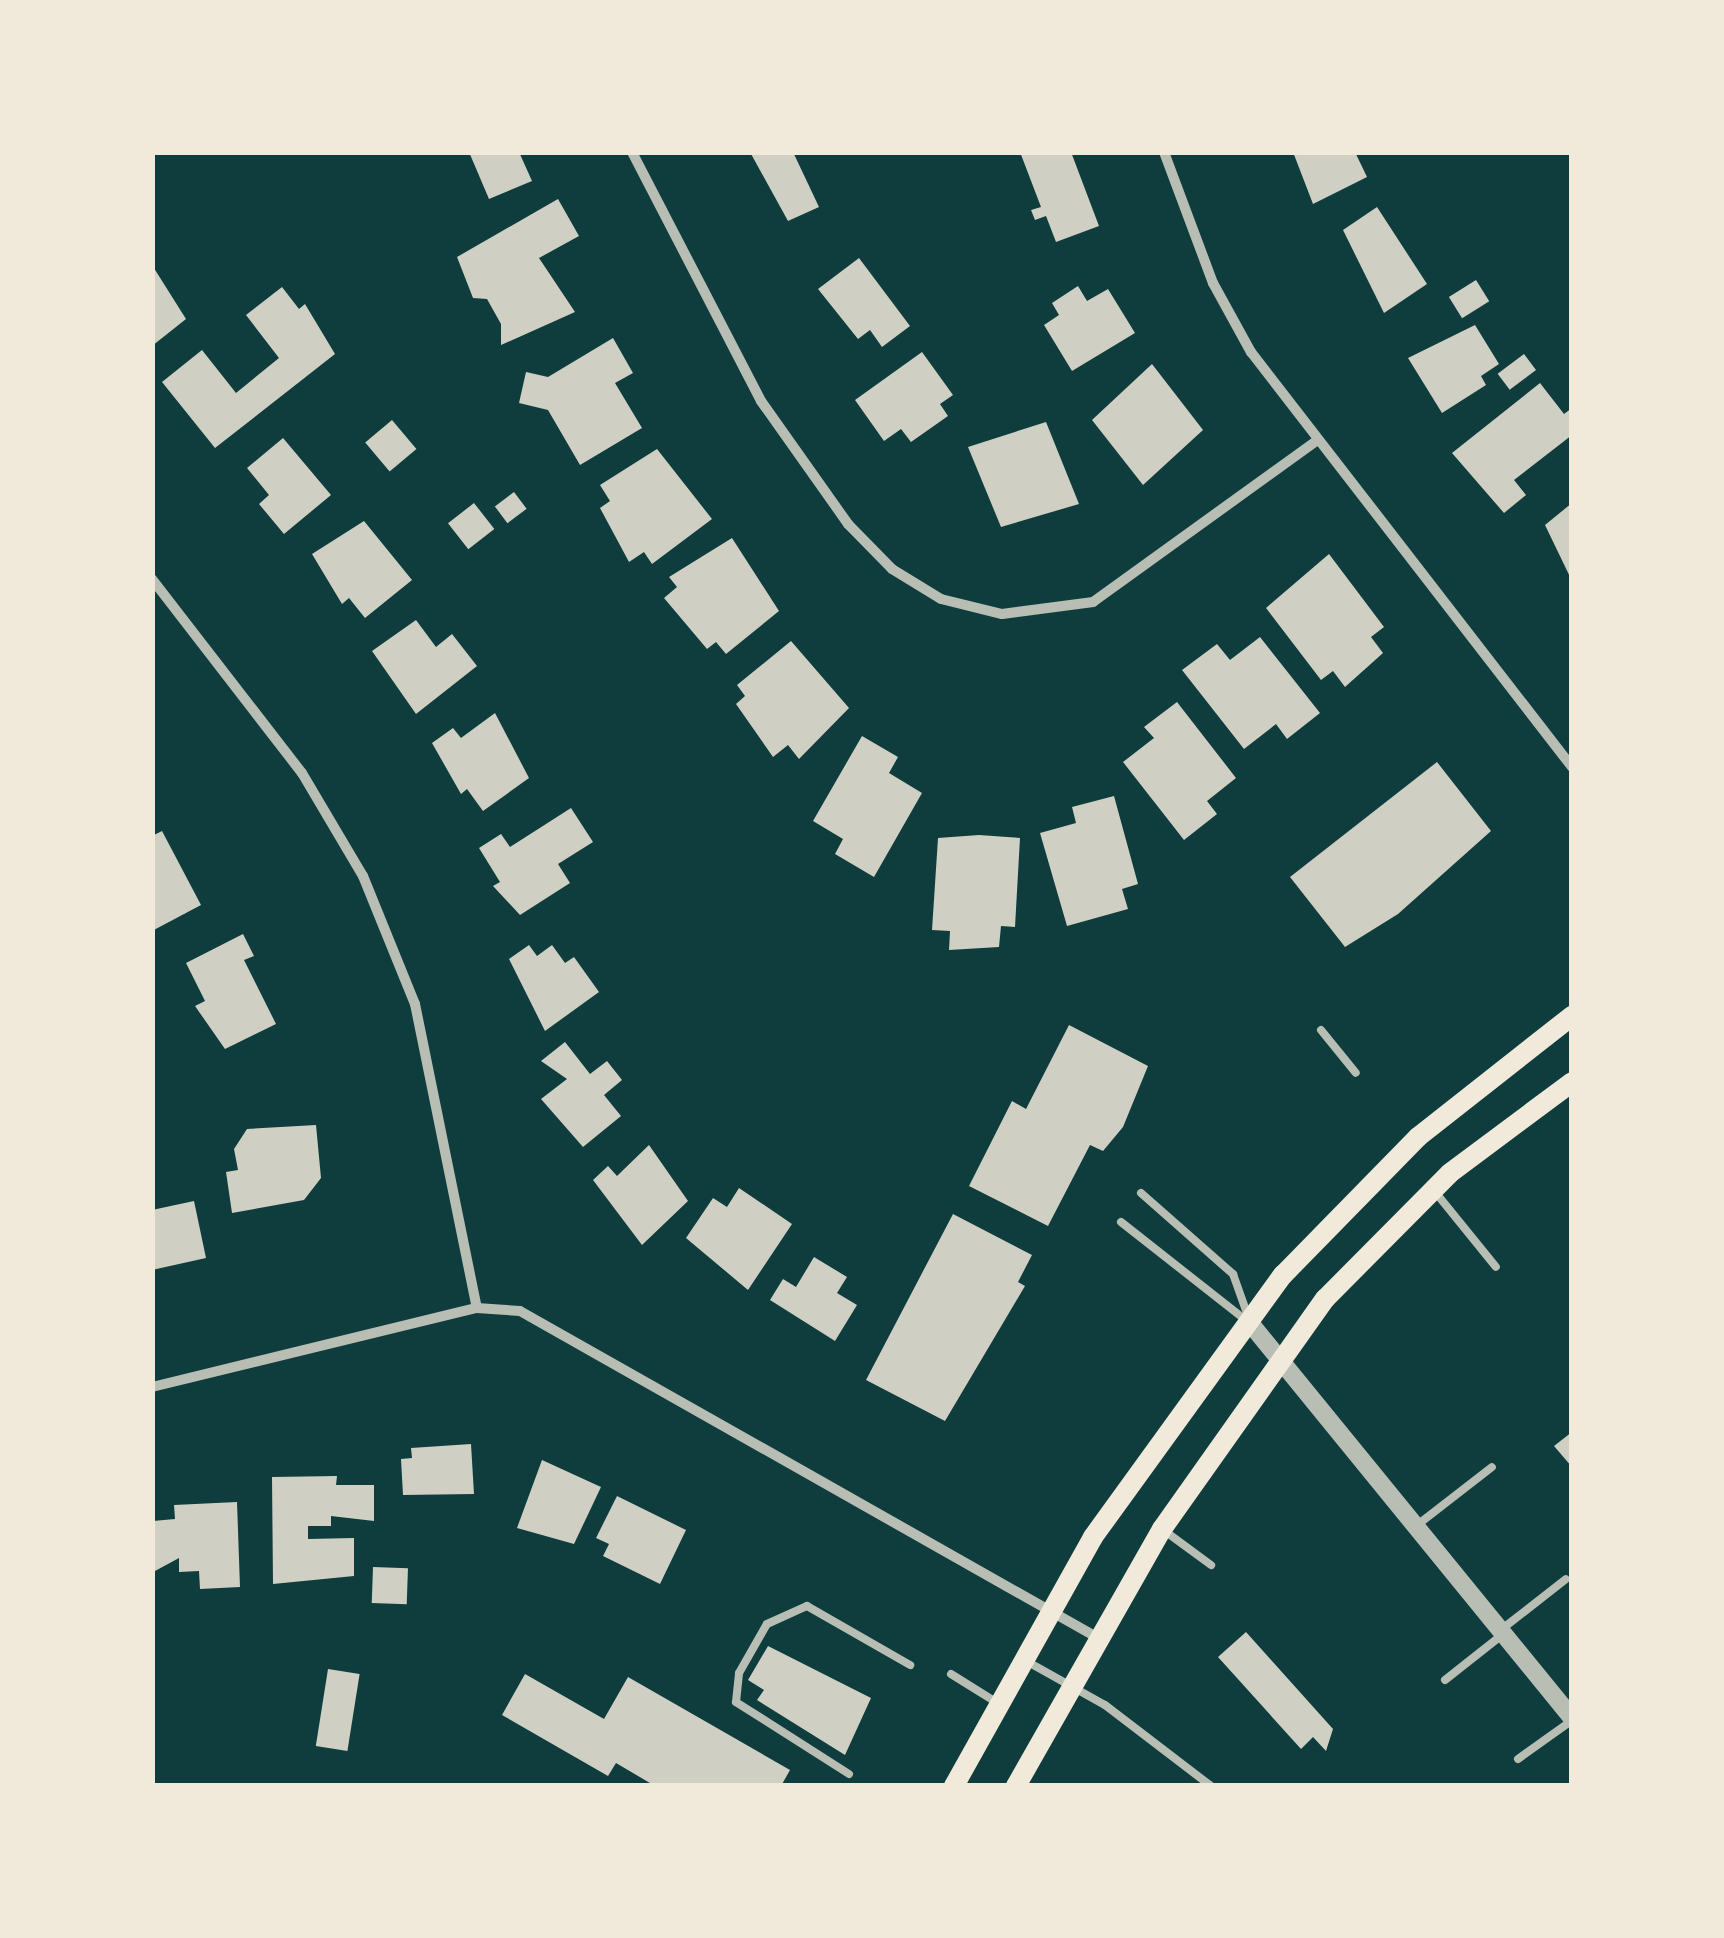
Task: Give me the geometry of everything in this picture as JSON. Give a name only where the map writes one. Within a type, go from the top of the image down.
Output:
[{"type":"main road","points":[[954,1786],[1051,1611],[1149,1451],[1291,1266],[1418,1137],[1572,1016]]},
{"type":"main road","points":[[1016,1786],[1162,1530],[1364,1255],[1433,1190],[1572,1082]]},
{"type":"street","points":[[632,152],[761,401],[848,524],[892,569],[940,598],[1002,614],[1093,602],[1318,440]]},
{"type":"street","points":[[1164,152],[1213,283],[1318,440],[1572,767]]},
{"type":"street","points":[[152,580],[302,773],[363,876],[415,1004],[478,1308]]},
{"type":"street","points":[[152,1388],[478,1308],[555,1325],[1100,1639]]},
{"type":"street","points":[[1250,1323],[1285,1358],[1572,1719]]},
{"type":"lane","points":[[1321,1030],[1356,1073]]},
{"type":"lane","points":[[1433,1190],[1496,1267]]},
{"type":"lane","points":[[1141,1193],[1233,1274],[1250,1323]]},
{"type":"lane","points":[[1121,1222],[1250,1323]]},
{"type":"lane","points":[[1416,1526],[1492,1467]]},
{"type":"lane","points":[[1162,1530],[1211,1564]]},
{"type":"lane","points":[[1445,1680],[1566,1580]]},
{"type":"lane","points":[[849,1774],[736,1702],[740,1673],[767,1624],[807,1606],[910,1666]]},
{"type":"lane","points":[[1024,1660],[1073,1686],[1210,1786]]},
{"type":"lane","points":[[951,1674],[999,1704]]},
{"type":"lane","points":[[1518,1760],[1572,1719]]},
{"type":"building","points":[[469,152],[519,152],[532,181],[489,199]]},
{"type":"building","points":[[750,152],[793,152],[819,207],[788,221]]},
{"type":"building","points":[[1020,152],[1071,152],[1099,226],[1056,242],[1046,216],[1035,220],[1031,210],[1041,207]]},
{"type":"building","points":[[1293,152],[1355,152],[1367,177],[1313,204]]},
{"type":"building","points":[[558,199],[579,236],[539,258],[575,312],[501,345],[501,324],[487,299],[473,298],[457,257]]},
{"type":"building","points":[[1377,207],[1427,284],[1384,313],[1343,230]]},
{"type":"building","points":[[859,258],[910,326],[882,347],[870,330],[858,339],[818,289]]},
{"type":"building","points":[[152,265],[186,319],[152,346]]},
{"type":"building","points":[[1476,280],[1489,301],[1462,318],[1449,297]]},
{"type":"building","points":[[1078,286],[1087,301],[1108,289],[1135,333],[1072,371],[1044,325],[1059,315],[1052,303]]},
{"type":"building","points":[[282,287],[299,309],[305,304],[335,354],[215,448],[162,382],[202,350],[236,393],[279,358],[246,315]]},
{"type":"building","points":[[1475,325],[1499,364],[1481,376],[1486,385],[1442,413],[1408,358]]},
{"type":"building","points":[[613,338],[633,373],[615,383],[642,428],[580,465],[548,410],[519,403],[526,372],[548,377]]},
{"type":"building","points":[[922,352],[953,395],[940,404],[948,416],[911,442],[901,429],[884,441],[855,400]]},
{"type":"building","points":[[1524,354],[1536,370],[1510,390],[1498,374]]},
{"type":"building","points":[[1152,364],[1203,430],[1143,485],[1092,420]]},
{"type":"building","points":[[1540,383],[1564,414],[1572,408],[1572,435],[1514,480],[1526,495],[1504,513],[1452,453]]},
{"type":"building","points":[[392,420],[416,449],[390,472],[365,442]]},
{"type":"building","points":[[1046,422],[1079,504],[1001,527],[968,447]]},
{"type":"building","points":[[283,438],[331,495],[284,534],[259,504],[269,495],[247,468]]},
{"type":"building","points":[[657,449],[712,519],[652,564],[644,552],[629,562],[600,508],[610,501],[600,485]]},
{"type":"building","points":[[514,492],[527,509],[507,523],[495,506]]},
{"type":"building","points":[[474,503],[494,529],[468,549],[448,523]]},
{"type":"building","points":[[1572,503],[1572,581],[1545,525]]},
{"type":"building","points":[[364,521],[412,580],[365,618],[349,598],[342,604],[312,554]]},
{"type":"building","points":[[732,538],[779,611],[726,654],[716,642],[707,649],[664,598],[677,587],[669,577]]},
{"type":"building","points":[[1329,554],[1384,627],[1371,637],[1383,653],[1345,687],[1333,671],[1321,680],[1266,608]]},
{"type":"building","points":[[416,620],[436,647],[452,634],[477,666],[416,714],[372,651]]},
{"type":"building","points":[[1260,637],[1320,713],[1287,739],[1276,724],[1244,749],[1182,670],[1217,644],[1230,660]]},
{"type":"building","points":[[791,641],[849,708],[799,759],[788,745],[773,757],[736,704],[745,696],[737,685]]},
{"type":"building","points":[[1177,702],[1236,778],[1207,801],[1217,814],[1184,840],[1123,762],[1154,738],[1144,727]]},
{"type":"building","points":[[495,713],[529,778],[483,811],[467,789],[461,794],[432,743],[453,728],[461,738]]},
{"type":"building","points":[[862,736],[898,757],[889,773],[922,793],[874,877],[835,854],[843,839],[813,821]]},
{"type":"building","points":[[1437,762],[1491,831],[1398,914],[1345,947],[1290,877]]},
{"type":"building","points":[[1114,796],[1138,884],[1122,889],[1128,909],[1067,926],[1040,833],[1076,823],[1072,807]]},
{"type":"building","points":[[571,808],[593,842],[558,864],[570,883],[520,915],[493,886],[500,882],[479,848],[501,834],[510,847]]},
{"type":"building","points":[[162,831],[201,905],[152,931],[152,836]]},
{"type":"building","points":[[938,838],[1020,838],[1015,927],[1001,926],[999,947],[949,950],[950,931],[932,930]]},
{"type":"building","points":[[243,934],[254,956],[244,960],[276,1024],[225,1049],[195,1006],[205,1001],[186,963]]},
{"type":"building","points":[[529,945],[537,956],[552,945],[565,963],[574,957],[599,992],[545,1031],[509,959]]},
{"type":"building","points":[[1069,1025],[1148,1066],[1123,1127],[1103,1151],[1090,1145],[1048,1226],[969,1186],[1012,1101],[1026,1109]]},
{"type":"building","points":[[565,1042],[590,1074],[607,1061],[622,1080],[604,1095],[621,1116],[583,1147],[541,1099],[567,1079],[541,1061]]},
{"type":"building","points":[[316,1125],[321,1178],[304,1200],[232,1213],[226,1172],[238,1170],[234,1149],[247,1129]]},
{"type":"building","points":[[649,1145],[688,1201],[642,1245],[593,1180],[608,1166],[617,1176]]},
{"type":"building","points":[[739,1188],[792,1224],[748,1290],[686,1238],[713,1198],[727,1207]]},
{"type":"building","points":[[194,1201],[206,1258],[152,1270],[152,1210]]},
{"type":"building","points":[[953,1214],[1032,1255],[1018,1282],[1025,1286],[945,1421],[866,1380]]},
{"type":"building","points":[[814,1257],[847,1277],[837,1293],[857,1305],[835,1341],[770,1300],[783,1279],[796,1287]]},
{"type":"building","points":[[1572,1432],[1572,1467],[1554,1446]]},
{"type":"building","points":[[471,1444],[474,1494],[403,1495],[401,1459],[412,1458],[411,1448]]},
{"type":"building","points":[[542,1460],[601,1487],[574,1544],[517,1528]]},
{"type":"building","points":[[337,1476],[336,1485],[374,1485],[374,1521],[331,1516],[331,1526],[308,1526],[308,1539],[354,1538],[354,1576],[273,1584],[272,1477]]},
{"type":"building","points":[[617,1496],[686,1530],[660,1584],[603,1556],[609,1544],[596,1538]]},
{"type":"building","points":[[237,1502],[240,1587],[200,1589],[199,1571],[179,1572],[179,1558],[155,1571],[153,1521],[175,1519],[174,1505]]},
{"type":"building","points":[[373,1567],[408,1568],[407,1604],[372,1603]]},
{"type":"building","points":[[1246,1632],[1333,1729],[1326,1751],[1313,1737],[1301,1749],[1218,1657]]},
{"type":"building","points":[[768,1646],[871,1698],[845,1755],[757,1700],[764,1690],[748,1680]]},
{"type":"building","points":[[328,1669],[360,1674],[347,1751],[316,1746]]},
{"type":"building","points":[[525,1674],[604,1719],[628,1677],[790,1770],[781,1786],[655,1786],[616,1763],[608,1776],[502,1715]]}]
